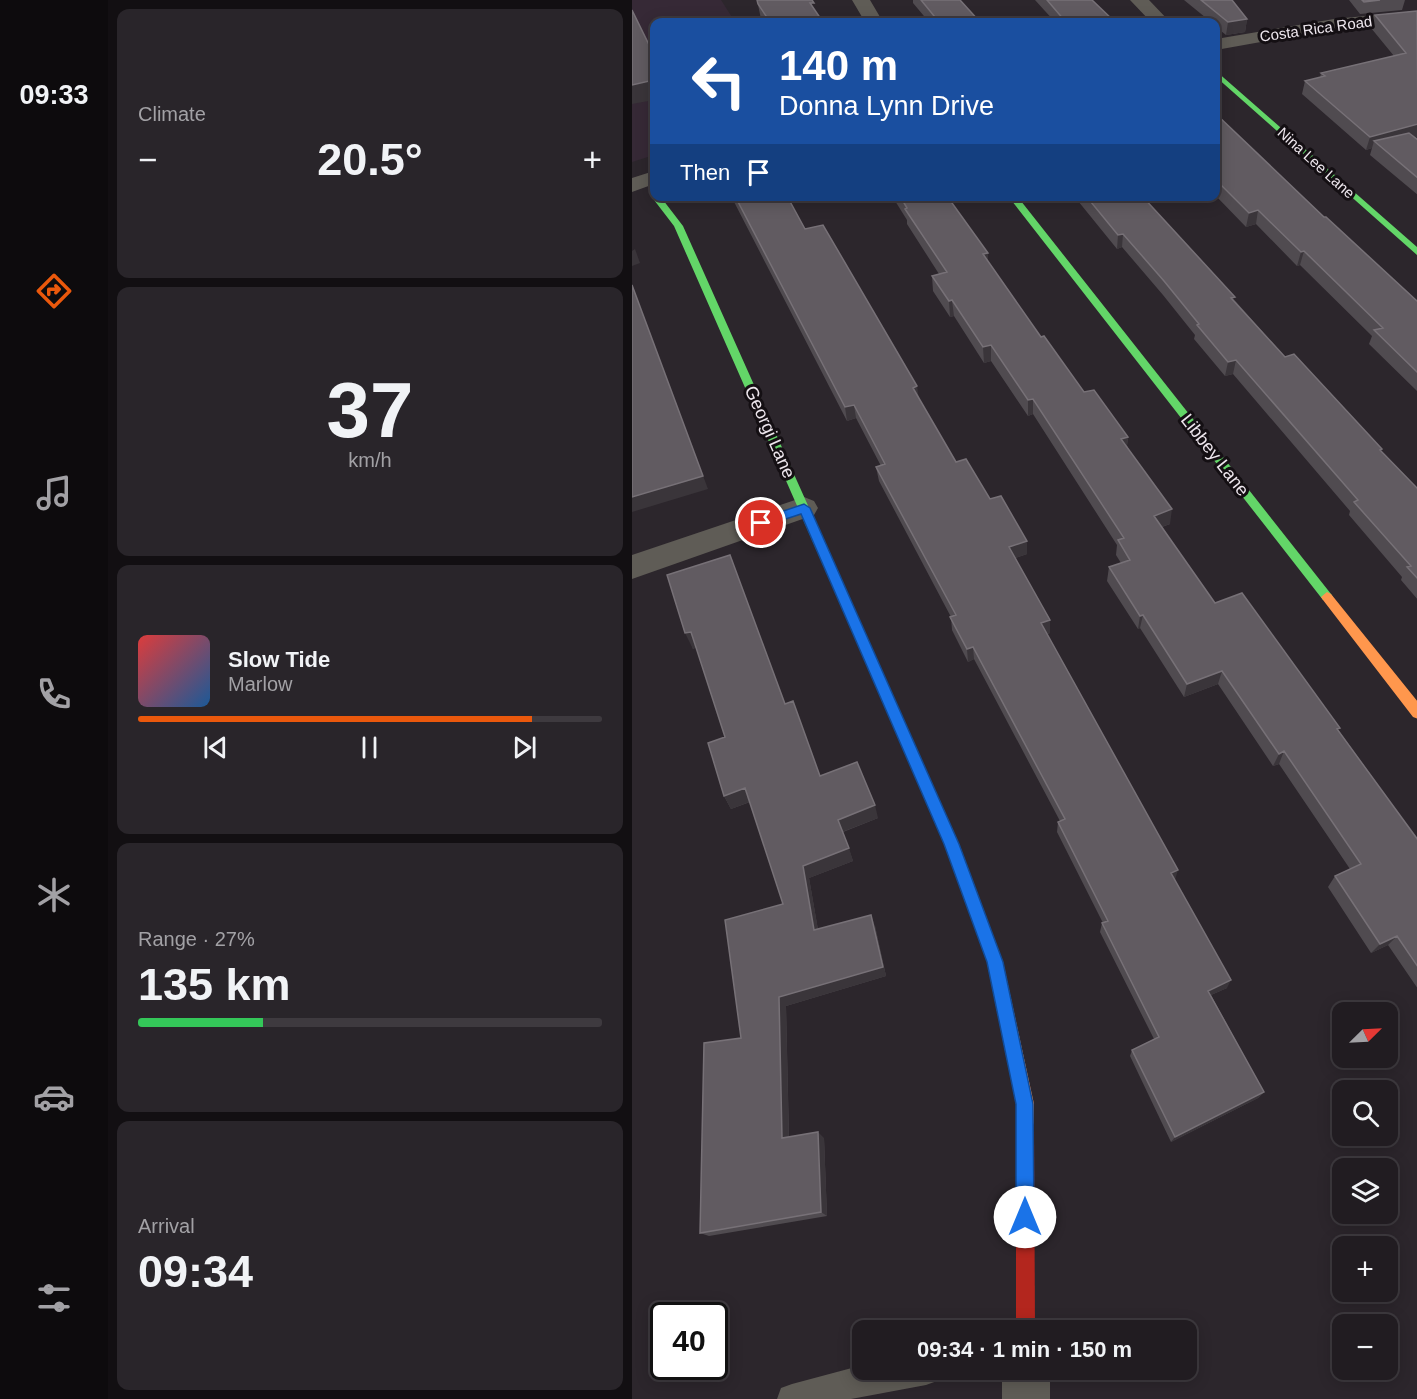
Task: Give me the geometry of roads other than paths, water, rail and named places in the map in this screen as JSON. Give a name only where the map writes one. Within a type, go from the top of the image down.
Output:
[{"type":"street","points":[[861,0],[872,18]]},
{"type":"street","points":[[1139,0],[1157,18]]},
{"type":"street","name":"Costa Rica Road","points":[[1220,44],[1334,24],[1418,16]]},
{"type":"street","name":"Nina Lee Lane","points":[[1220,77],[1418,253]]},
{"type":"street","name":"Georgi Lane","points":[[659,201],[678,226],[804,508],[952,844],[995,962],[1025,1104],[1025,1320]]},
{"type":"street","name":"Libbey Lane","points":[[1016,201],[1418,713]]},
{"type":"street","points":[[632,567],[804,508]]},
{"type":"street","points":[[1026,1380],[1026,1399]]},
{"type":"lane","points":[[792,1399],[865,1380]]}]
